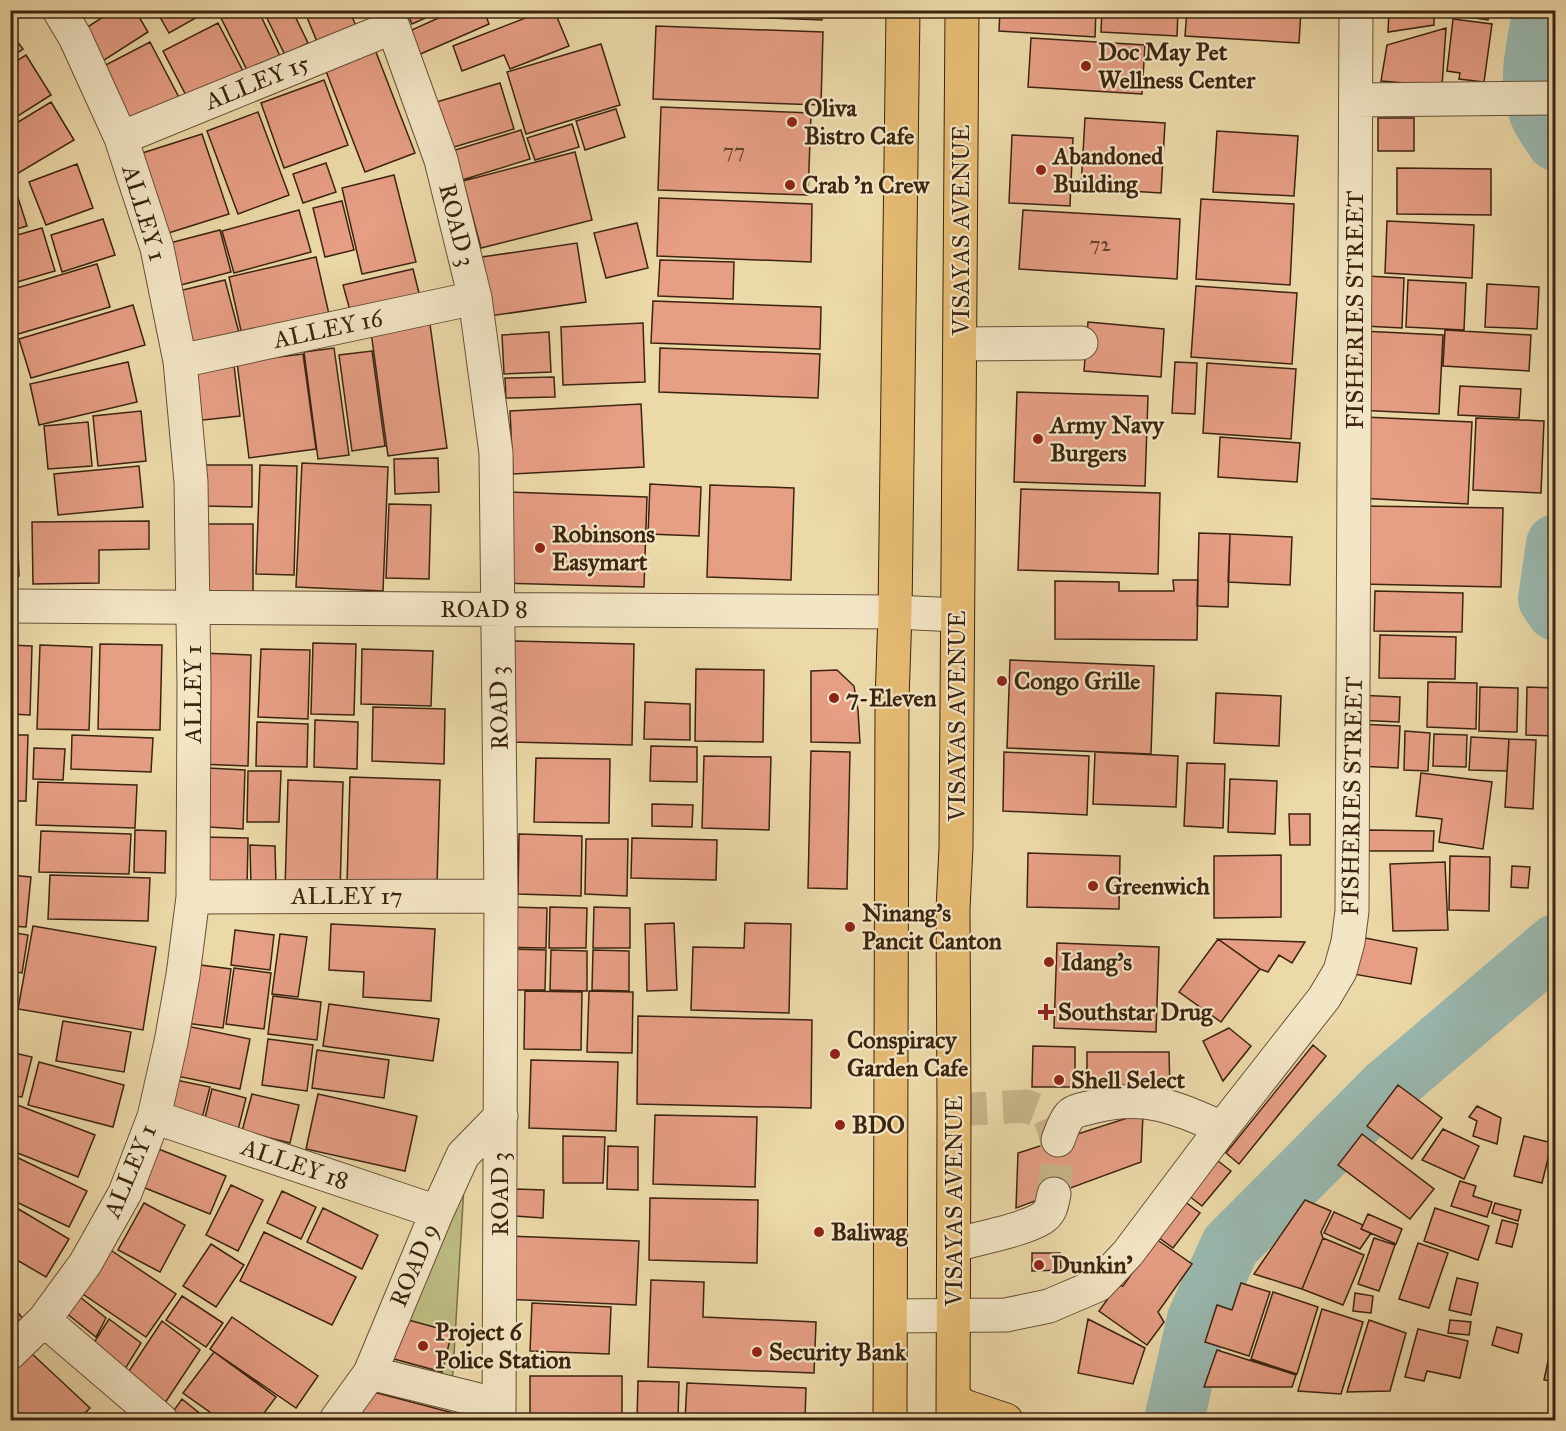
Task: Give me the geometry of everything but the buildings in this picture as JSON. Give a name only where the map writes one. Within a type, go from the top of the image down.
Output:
[{"type":"main road","points":[[890,1420],[892,701],[896,612],[903,10]]},
{"type":"main road","name":"VISAYAS AVENUE","points":[[953,1409],[953,909],[956,847],[962,10]]},
{"type":"main road","points":[[953,1409],[964,1406],[1006,1420]]},
{"type":"street","name":"ALLEY 1","points":[[10,1353],[44,1320],[85,1264],[125,1193],[154,1117],[183,975],[193,897],[191,482],[180,361],[157,248],[121,138],[75,37],[59,10]]},
{"type":"street","name":"FISHERIES STREET","points":[[891,1316],[1006,1314],[1049,1306],[1098,1285],[1128,1253],[1221,1128],[1324,998],[1340,971],[1351,921],[1356,10]]},
{"type":"street","name":"ALLEY 15","points":[[121,138],[389,19]]},
{"type":"street","name":"ROAD 3","points":[[389,19],[441,160],[475,298],[496,453],[501,896],[499,1413]]},
{"type":"street","points":[[1356,100],[1550,98]]},
{"type":"street","name":"ALLEY 16","points":[[180,361],[475,298]]},
{"type":"street","points":[[960,345],[1081,343]]},
{"type":"street","name":"ROAD 8","points":[[10,606],[896,612],[957,615]]},
{"type":"street","name":"ALLEY 17","points":[[193,897],[501,896]]},
{"type":"street","points":[[1058,1140],[1070,1115],[1103,1104],[1133,1101],[1158,1103],[1221,1128]]},
{"type":"street","name":"ROAD 9","points":[[336,1420],[370,1373],[436,1212],[464,1155],[501,1116]]},
{"type":"street","name":"ALLEY 18","points":[[154,1117],[436,1212]]},
{"type":"street","points":[[954,1245],[1029,1224],[1044,1217],[1052,1207],[1054,1194]]},
{"type":"street","points":[[44,1320],[161,1420]]},
{"type":"street","points":[[370,1373],[499,1413]]},
{"type":"shaded area","points":[[465,1169],[452,1388],[382,1369]]},
{"type":"waterway","points":[[1543,10],[1534,62],[1533,88],[1539,113],[1556,141]]},
{"type":"waterway","points":[[1556,544],[1548,599],[1556,611]]},
{"type":"waterway","points":[[1174,1420],[1197,1319],[1230,1246],[1388,1087],[1556,944]]},
{"type":"tunnel","points":[[954,1110],[1026,1106],[1047,1114],[1057,1144],[1054,1194]]},
{"type":"place","name":"Doc May Pet Wellness Center","points":[[1086,66]]},
{"type":"place","name":"Oliva Bistro Cafe","points":[[792,122]]},
{"type":"place","name":"Abandoned Building","points":[[1041,170]]},
{"type":"place","name":"Crab 'n Crew","points":[[790,185]]},
{"type":"place","name":"Army Navy Burgers","points":[[1038,439]]},
{"type":"place","name":"Robinsons Easymart","points":[[540,548]]},
{"type":"place","name":"Congo Grille","points":[[1002,681]]},
{"type":"place","name":"7-Eleven","points":[[834,698]]},
{"type":"place","name":"Greenwich","points":[[1093,886]]},
{"type":"place","name":"Ninang's Pancit Canton","points":[[850,927]]},
{"type":"place","name":"Idang's","points":[[1049,962]]},
{"type":"place","name":"Southstar Drug","points":[[1046,1012]]},
{"type":"place","name":"Conspiracy Garden Cafe","points":[[835,1054]]},
{"type":"place","name":"Shell Select","points":[[1059,1080]]},
{"type":"place","name":"BDO","points":[[840,1125]]},
{"type":"place","name":"Baliwag","points":[[819,1232]]},
{"type":"place","name":"Dunkin'","points":[[1039,1265]]},
{"type":"place","name":"Project 6 Police Station","points":[[423,1346]]},
{"type":"place","name":"Security Bank","points":[[757,1352]]}]
